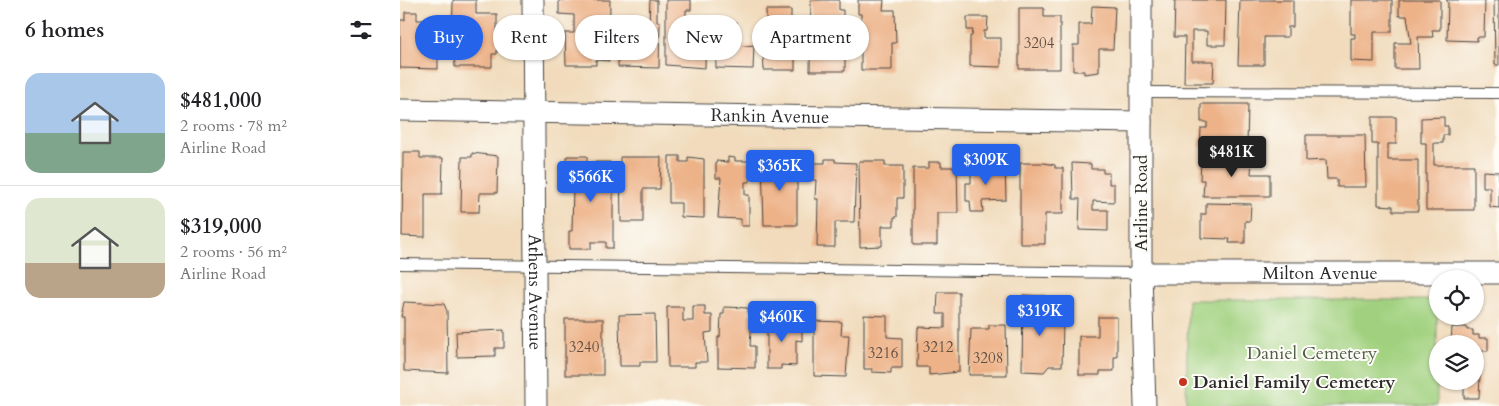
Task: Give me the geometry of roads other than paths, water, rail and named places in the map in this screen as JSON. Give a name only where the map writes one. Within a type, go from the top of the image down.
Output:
[{"type":"street","name":"Athens Avenue","points":[[533,0],[536,406]]},
{"type":"street","name":"Airline Road","points":[[1141,0],[1141,273],[1145,406]]},
{"type":"street","name":"Rankin Avenue","points":[[400,110],[1141,122]]},
{"type":"street","name":"Milton Avenue","points":[[1141,273],[1499,273]]},
{"type":"lane","points":[[1140,92],[1499,93]]},
{"type":"lane","points":[[400,264],[1141,273]]},
{"type":"place","name":"Daniel Family Cemetery","points":[[1183,382]]},
{"type":"park label","name":"Daniel Cemetery","points":[[1312,353]]}]
